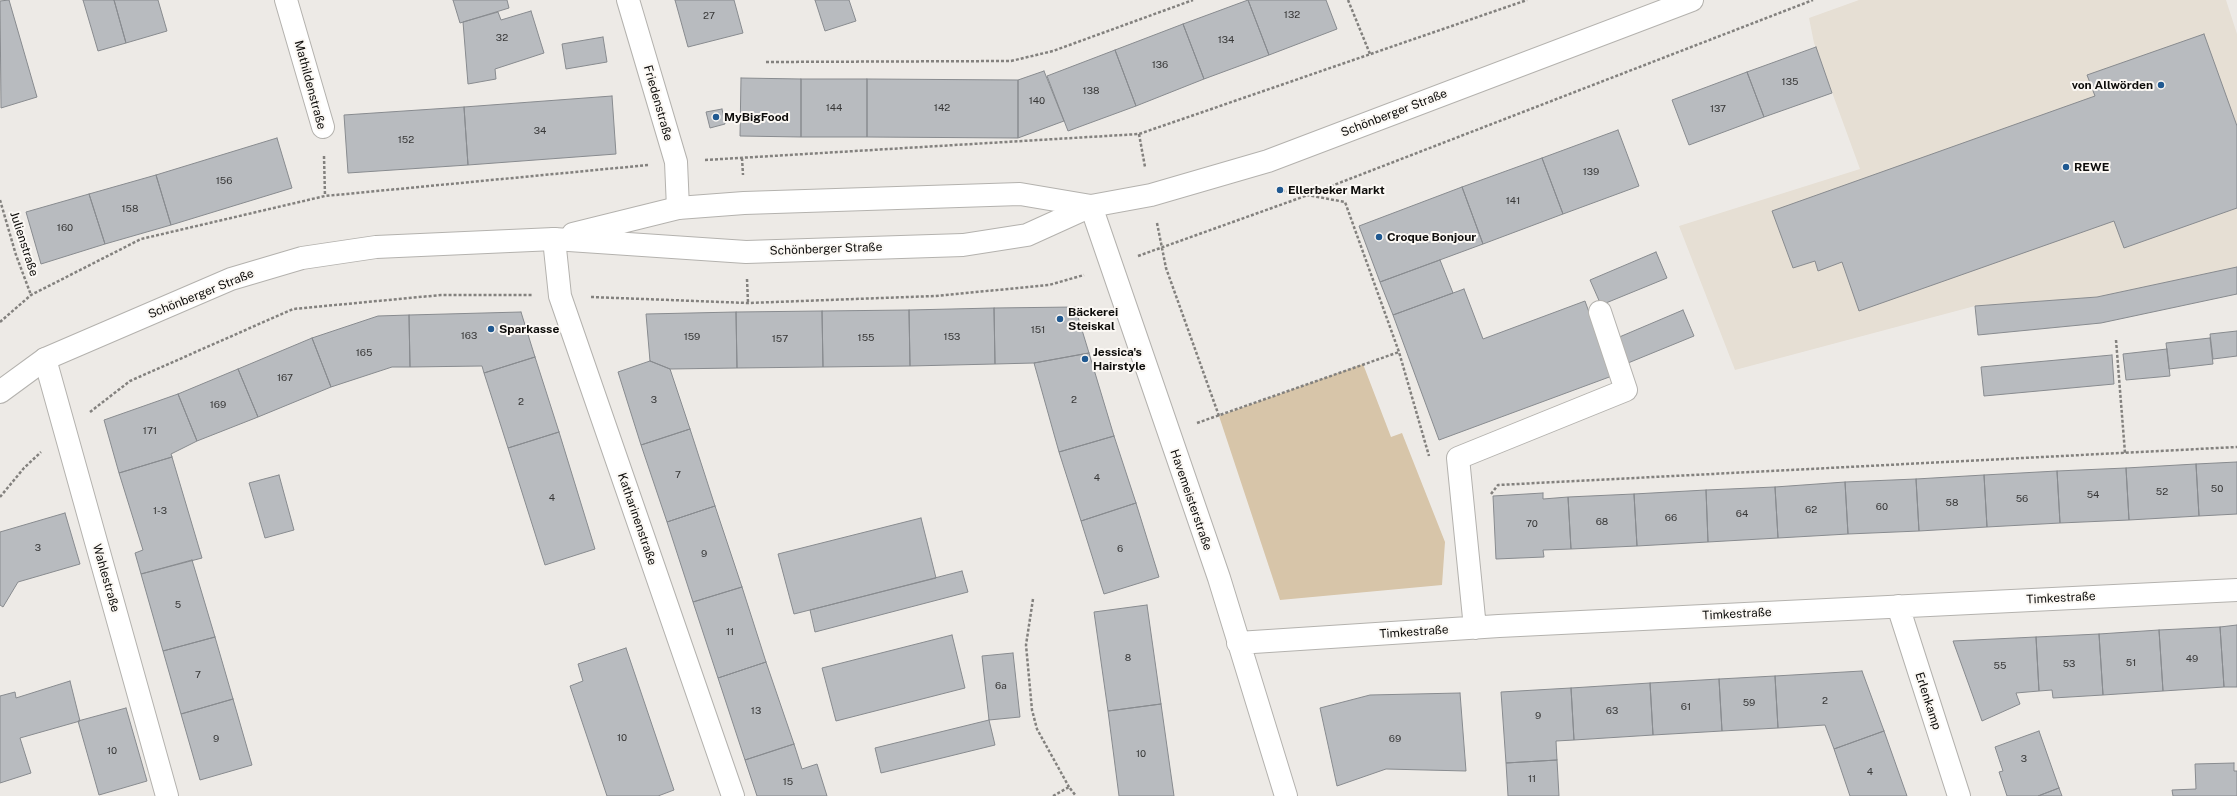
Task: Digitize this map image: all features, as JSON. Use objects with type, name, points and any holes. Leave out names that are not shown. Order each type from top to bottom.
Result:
[{"type":"street","name":"Mathildenstraße","points":[[286,0],[323,127]]},
{"type":"street","name":"Friedenstraße","points":[[628,0],[676,162],[678,208]]},
{"type":"street","name":"Schönberger Straße","points":[[45,359],[231,279],[302,258],[376,247],[554,239],[746,252],[963,245],[1028,235],[1091,206],[1151,195],[1268,161],[1692,0]]},
{"type":"street","name":"Schönberger Straße","points":[[554,239],[678,208],[789,201],[1020,194],[1091,206]]},
{"type":"street","name":"Havemeisterstraße","points":[[1091,206],[1219,578],[1286,796]]},
{"type":"street","name":"Katharinenstraße","points":[[554,239],[560,296],[733,796]]},
{"type":"street","points":[[1474,628],[1458,458],[1626,390],[1600,312]]},
{"type":"street","points":[[0,392],[45,359]]},
{"type":"street","points":[[0,403],[45,359]]},
{"type":"street","name":"Wahlestraße","points":[[45,359],[166,796]]},
{"type":"street","name":"Timkestraße","points":[[1238,643],[1474,628],[2237,590]]},
{"type":"street","name":"Erlenkamp","points":[[1898,606],[1958,796]]},
{"type":"path","points":[[766,62],[1011,61],[1053,51],[1193,0]]},
{"type":"path","points":[[1348,0],[1370,54]]},
{"type":"path","points":[[0,322],[31,295],[141,239],[325,196],[676,162],[1139,134],[1527,0]]},
{"type":"path","name":"Mathildenstraße","points":[[323,127],[325,196]]},
{"type":"path","points":[[1139,134],[1166,268],[1219,416]]},
{"type":"path","points":[[1268,161],[1280,190],[1345,202],[1399,352],[1430,458]]},
{"type":"path","name":"Julienstraße","points":[[0,200],[16,254],[31,295]]},
{"type":"path","points":[[2116,340],[2125,453]]},
{"type":"path","points":[[1168,433],[1399,352]]},
{"type":"path","points":[[1498,486],[2237,447]]},
{"type":"path","points":[[1033,599],[1026,645],[1032,710],[1037,729],[1069,787],[1076,796]]},
{"type":"path","points":[[1053,796],[1069,787]]},
{"type":"shaded area","points":[[1859,0],[2226,0],[2237,34],[2237,267],[2097,297],[1975,306],[1735,370],[1679,226],[1860,169],[1814,43],[1809,18]]},
{"type":"shaded area","points":[[1363,364],[1391,437],[1402,433],[1445,542],[1442,585],[1280,600],[1219,416]]},
{"type":"building","points":[[9,0],[37,97],[1,108],[0,1]]},
{"type":"building","points":[[83,0],[114,0],[126,43],[98,51]]},
{"type":"building","points":[[114,0],[158,0],[167,31],[126,43]]},
{"type":"building","points":[[453,0],[507,0],[509,8],[460,23]]},
{"type":"building","points":[[675,0],[734,0],[743,33],[688,47]]},
{"type":"building","points":[[815,0],[849,0],[856,21],[825,31]]},
{"type":"building","points":[[1248,0],[1269,55],[1204,79],[1183,24]]},
{"type":"building","points":[[1248,0],[1326,0],[1337,29],[1269,55]]},
{"type":"building","points":[[531,11],[544,53],[495,69],[496,79],[468,84],[463,22],[498,12],[501,20]]},
{"type":"building","points":[[1183,24],[1204,79],[1136,106],[1115,50]]},
{"type":"building","name":"REWE","points":[[2204,34],[2237,126],[2237,208],[2124,248],[2114,221],[1859,311],[1842,262],[1818,271],[1815,261],[1793,268],[1772,211],[2095,96],[2087,75]]},
{"type":"building","points":[[603,37],[607,62],[566,69],[562,44]]},
{"type":"building","points":[[1816,47],[1832,93],[1764,117],[1747,72]]},
{"type":"building","points":[[1115,50],[1136,106],[1068,131],[1047,76]]},
{"type":"building","points":[[1044,71],[1064,121],[1018,138],[1018,80]]},
{"type":"building","points":[[1747,72],[1764,117],[1689,145],[1672,100]]},
{"type":"building","points":[[741,78],[801,79],[801,137],[740,136]]},
{"type":"building","points":[[801,79],[867,79],[867,137],[801,137]]},
{"type":"building","points":[[867,79],[1018,80],[1018,138],[867,137]]},
{"type":"building","points":[[612,96],[616,154],[468,165],[464,107]]},
{"type":"building","points":[[464,107],[468,165],[348,173],[344,115]]},
{"type":"building","points":[[722,109],[725,124],[710,128],[706,112]]},
{"type":"building","points":[[1618,130],[1639,186],[1563,214],[1542,158]]},
{"type":"building","points":[[277,138],[292,188],[171,225],[156,175]]},
{"type":"building","points":[[1542,158],[1563,214],[1483,244],[1462,187]]},
{"type":"building","points":[[156,175],[171,225],[105,244],[89,194]]},
{"type":"building","points":[[1462,187],[1483,244],[1380,282],[1359,226]]},
{"type":"building","points":[[89,194],[105,244],[41,264],[26,212]]},
{"type":"building","points":[[1656,252],[1667,278],[1601,305],[1590,280]]},
{"type":"building","points":[[1440,260],[1453,293],[1393,315],[1380,282]]},
{"type":"building","points":[[2237,267],[2237,294],[2101,323],[1978,335],[1975,306],[2097,297]]},
{"type":"building","points":[[1464,289],[1483,339],[1585,301],[1612,376],[1439,440],[1393,315]]},
{"type":"building","points":[[1075,307],[1089,353],[1034,363],[995,364],[994,308]]},
{"type":"building","points":[[994,308],[995,364],[910,366],[909,310]]},
{"type":"building","points":[[909,310],[910,366],[823,367],[822,311]]},
{"type":"building","points":[[1683,310],[1694,336],[1628,363],[1617,338]]},
{"type":"building","points":[[822,311],[823,367],[737,368],[736,312]]},
{"type":"building","points":[[521,312],[535,357],[484,373],[482,366],[410,367],[409,315]]},
{"type":"building","points":[[736,312],[737,368],[670,369],[650,361],[646,314]]},
{"type":"building","points":[[409,315],[410,367],[392,367],[331,387],[312,338],[378,316]]},
{"type":"building","points":[[2237,331],[2237,356],[2213,359],[2210,334]]},
{"type":"building","points":[[312,338],[331,387],[258,417],[238,369]]},
{"type":"building","points":[[2210,338],[2213,364],[2169,369],[2166,343]]},
{"type":"building","points":[[2167,349],[2170,376],[2126,380],[2123,354]]},
{"type":"building","points":[[1089,353],[1114,436],[1059,452],[1034,363]]},
{"type":"building","points":[[2112,355],[2114,384],[1984,396],[1981,367]]},
{"type":"building","points":[[535,357],[559,432],[508,448],[484,373]]},
{"type":"building","points":[[650,361],[670,369],[690,429],[641,445],[618,372]]},
{"type":"building","points":[[238,369],[258,417],[197,441],[178,394]]},
{"type":"building","points":[[178,394],[197,441],[171,454],[172,457],[119,473],[104,420]]},
{"type":"building","points":[[690,429],[715,506],[667,522],[641,445]]},
{"type":"building","points":[[559,432],[595,549],[545,565],[508,448]]},
{"type":"building","points":[[1114,436],[1136,503],[1081,521],[1059,452]]},
{"type":"building","points":[[172,457],[202,558],[141,574],[135,553],[143,550],[119,473]]},
{"type":"building","points":[[2237,462],[2237,514],[2199,516],[2196,464]]},
{"type":"building","points":[[2196,464],[2199,516],[2129,520],[2126,468]]},
{"type":"building","points":[[2126,468],[2129,520],[2060,523],[2057,471]]},
{"type":"building","points":[[2057,471],[2060,523],[1987,527],[1984,475]]},
{"type":"building","points":[[279,475],[294,530],[265,538],[249,483]]},
{"type":"building","points":[[1984,475],[1987,527],[1919,531],[1916,479]]},
{"type":"building","points":[[1916,479],[1919,531],[1848,534],[1845,482]]},
{"type":"building","points":[[1845,482],[1848,534],[1778,538],[1775,487]]},
{"type":"building","points":[[1775,487],[1778,538],[1708,542],[1706,490]]},
{"type":"building","points":[[1706,490],[1708,542],[1637,546],[1634,494]]},
{"type":"building","points":[[1543,493],[1543,499],[1568,497],[1571,549],[1543,550],[1544,557],[1496,559],[1493,496]]},
{"type":"building","points":[[1634,494],[1637,546],[1571,549],[1568,497]]},
{"type":"building","points":[[1136,503],[1159,577],[1104,594],[1081,521]]},
{"type":"building","points":[[715,506],[742,587],[693,602],[667,522]]},
{"type":"building","points":[[65,513],[80,564],[18,582],[3,607],[0,605],[0,532]]},
{"type":"building","points":[[921,518],[936,578],[794,614],[778,554]]},
{"type":"building","points":[[192,560],[215,637],[163,651],[141,574]]},
{"type":"building","points":[[962,571],[968,592],[815,632],[810,610]]},
{"type":"building","points":[[742,587],[766,662],[718,678],[693,602]]},
{"type":"building","points":[[1147,605],[1161,704],[1108,711],[1094,612]]},
{"type":"building","points":[[2237,625],[2237,687],[2224,687],[2220,627]]},
{"type":"building","points":[[2220,627],[2224,687],[2163,691],[2159,630]]},
{"type":"building","points":[[2159,630],[2163,691],[2103,695],[2099,634]]},
{"type":"building","points":[[2099,634],[2103,695],[2053,698],[2052,690],[2039,691],[2036,637]]},
{"type":"building","points":[[952,635],[965,688],[836,721],[822,668]]},
{"type":"building","points":[[215,637],[233,699],[181,714],[163,651]]},
{"type":"building","points":[[2036,637],[2039,691],[2016,693],[2020,704],[1982,721],[1953,641]]},
{"type":"building","points":[[626,648],[674,790],[658,796],[607,796],[570,686],[583,681],[578,664]]},
{"type":"building","points":[[1013,653],[1020,717],[989,720],[982,656]]},
{"type":"building","points":[[766,662],[794,744],[745,760],[718,678]]},
{"type":"building","points":[[1862,671],[1884,731],[1834,749],[1825,725],[1778,728],[1775,676]]},
{"type":"building","points":[[1775,676],[1778,728],[1722,731],[1719,679]]},
{"type":"building","points":[[1719,679],[1722,731],[1653,735],[1650,683]]},
{"type":"building","points":[[70,681],[80,721],[20,738],[31,773],[0,783],[0,696],[15,692],[16,698]]},
{"type":"building","points":[[1650,683],[1653,735],[1574,740],[1571,688]]},
{"type":"building","points":[[1571,688],[1574,740],[1556,741],[1557,760],[1506,763],[1501,692]]},
{"type":"building","points":[[1460,693],[1466,771],[1386,769],[1337,786],[1320,708],[1370,695]]},
{"type":"building","points":[[233,699],[252,765],[200,780],[181,714]]},
{"type":"building","points":[[1161,704],[1174,796],[1119,796],[1108,711]]},
{"type":"building","points":[[126,708],[147,781],[99,795],[78,721]]},
{"type":"building","points":[[989,720],[995,745],[881,773],[875,748]]},
{"type":"building","points":[[1884,731],[1907,796],[1850,796],[1834,749]]},
{"type":"building","points":[[2039,731],[2059,788],[2038,796],[2007,796],[1999,772],[2003,771],[1995,747]]},
{"type":"building","points":[[794,744],[802,769],[817,764],[827,796],[757,796],[745,760]]},
{"type":"building","points":[[1557,760],[1559,796],[1508,796],[1506,763]]},
{"type":"building","points":[[2234,763],[2234,771],[2237,771],[2237,796],[2173,796],[2172,790],[2196,789],[2195,764]]},
{"type":"building","points":[[2059,788],[2062,796],[2038,796]]},
{"type":"place","name":"von Allwörden","points":[[2161,85]]},
{"type":"place","name":"MyBigFood","points":[[716,117]]},
{"type":"place","name":"REWE","points":[[2066,167]]},
{"type":"place","name":"Ellerbeker Markt","points":[[1280,190]]},
{"type":"place","name":"Croque Bonjour","points":[[1379,237]]},
{"type":"place","name":"Bäckerei Steiskal","points":[[1060,319]]},
{"type":"place","name":"Sparkasse","points":[[491,329]]},
{"type":"place","name":"Jessica's Hairstyle","points":[[1085,359]]}]
